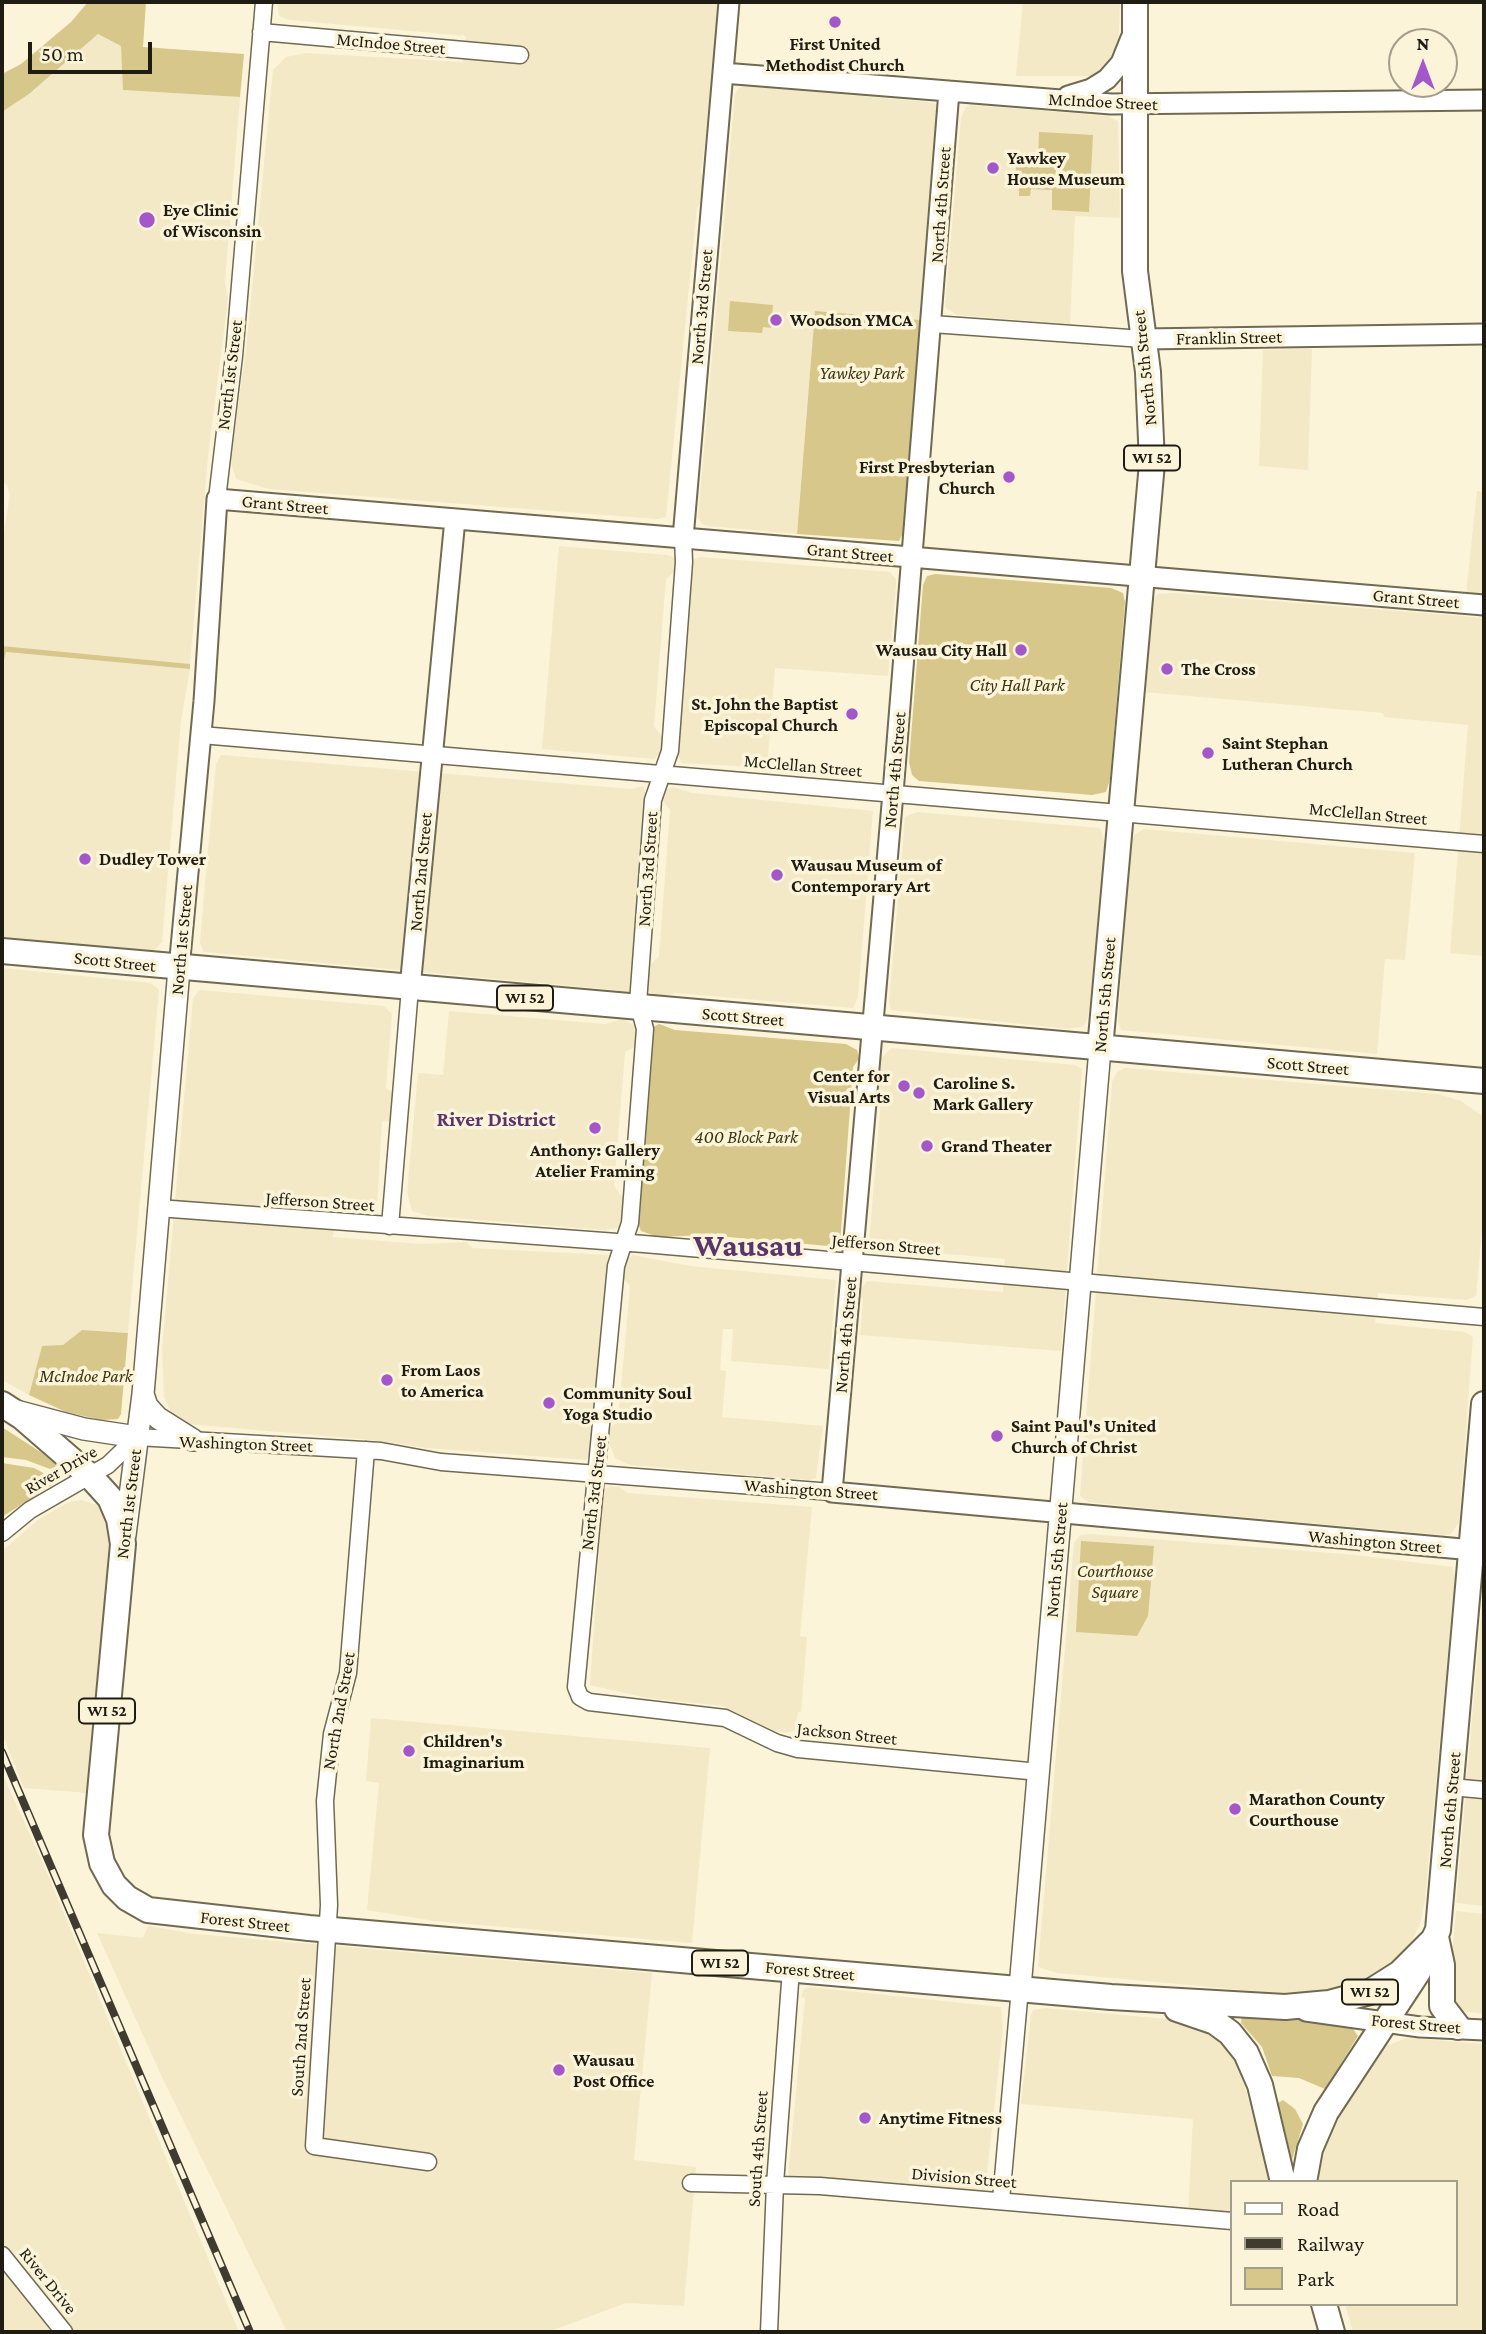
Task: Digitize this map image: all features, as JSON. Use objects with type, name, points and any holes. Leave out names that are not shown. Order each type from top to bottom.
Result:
[{"type":"main road","name":"North 5th Street","points":[[1020,1989],[1152,463],[1152,429],[1135,271],[1135,14]]},
{"type":"main road","name":"Scott Street","points":[[2,951],[1484,1081]]},
{"type":"main road","name":"North 1st Street","points":[[108,1875],[98,1850],[96,1819],[123,1544],[143,1394],[179,968]]},
{"type":"main road","points":[[143,1394],[158,1418],[193,1440]]},
{"type":"main road","name":"North 6th Street","points":[[1304,2180],[1310,2149],[1326,2112],[1418,1972],[1436,1937],[1478,1551],[1484,1404]]},
{"type":"main road","points":[[8,1407],[84,1429],[137,1437]]},
{"type":"main road","name":"WI 52","points":[[8,1407],[90,1476],[115,1508],[123,1544]]},
{"type":"main road","name":"Forest Street","points":[[108,1875],[127,1898],[148,1910],[328,1930],[1111,1997],[1186,1999],[1285,2007]]},
{"type":"main road","points":[[1436,1937],[1442,1965],[1442,2006],[1458,2027]]},
{"type":"main road","name":"WI 52","points":[[1285,2007],[1329,2003],[1370,1992],[1400,1973],[1436,1937]]},
{"type":"main road","points":[[1111,1997],[1203,2016],[1234,2037],[1250,2059],[1258,2079],[1283,2180]]},
{"type":"main road","points":[[1325,2306],[1332,2332]]},
{"type":"street","name":"North 1st Street","points":[[179,968],[201,734],[217,499],[234,356],[264,2]]},
{"type":"street","name":"North 3rd Street","points":[[578,1692],[575,1676],[591,1497],[597,1475],[615,1266],[625,1243],[645,1032],[639,1008],[653,800],[664,774],[671,740],[684,562],[683,538],[729,2]]},
{"type":"street","points":[[1049,100],[1080,93],[1104,82],[1121,63],[1135,14]]},
{"type":"street","name":"McIndoe Street","points":[[261,32],[520,55]]},
{"type":"street","name":"McIndoe Street","points":[[723,73],[1135,105],[1484,100]]},
{"type":"street","name":"North 4th Street","points":[[832,1492],[893,793],[949,91]]},
{"type":"street","name":"Franklin Street","points":[[932,324],[1143,339],[1484,334]]},
{"type":"street","name":"Grant Street","points":[[217,499],[1484,605]]},
{"type":"street","name":"North 2nd Street","points":[[390,1226],[432,754],[437,732],[454,519]]},
{"type":"street","name":"McClellan Street","points":[[201,734],[1484,844]]},
{"type":"street","name":"Jefferson Street","points":[[158,1208],[625,1243],[1484,1317]]},
{"type":"street","name":"Washington Street","points":[[137,1437],[168,1441],[193,1440],[366,1450],[441,1462],[832,1492],[1478,1551]]},
{"type":"street","name":"River Drive","points":[[2,1532],[30,1510],[121,1455],[137,1437]]},
{"type":"street","name":"North 2nd Street","points":[[328,1930],[326,1801],[332,1734],[348,1673],[366,1450]]},
{"type":"street","name":"Jackson Street","points":[[578,1692],[584,1700],[594,1704],[725,1717],[769,1740],[798,1749],[1039,1772]]},
{"type":"street","points":[[1451,1787],[1484,1790]]},
{"type":"street","name":"South 2nd Street","points":[[328,1930],[314,2146],[428,2162]]},
{"type":"street","name":"South 4th Street","points":[[769,2332],[775,2184],[791,1969]]},
{"type":"street","points":[[1001,2200],[1020,1989]]},
{"type":"street","name":"Forest Street","points":[[1285,2007],[1420,2027],[1484,2030]]},
{"type":"street","name":"Division Street","points":[[691,2183],[775,2184],[1001,2200],[1230,2221]]},
{"type":"street","name":"River Drive","points":[[2,2255],[64,2332]]},
{"type":"shaded area","points":[[277,2],[718,2],[712,85],[701,172],[705,182],[705,197],[697,208],[666,517],[657,519],[269,489],[236,479],[231,462],[232,448],[246,350],[273,70],[286,57],[306,53],[463,62],[466,36],[290,20],[279,16]]},
{"type":"shaded area","points":[[1023,2],[1120,2],[1118,53],[1102,73],[1094,76],[1016,76]]},
{"type":"shaded area","points":[[98,34],[121,46],[124,90],[240,97],[225,282],[228,300],[208,456],[190,664],[2,646],[2,545],[10,495],[7,485],[2,481],[2,112],[29,94]]},
{"type":"shaded area","name":"Woodson YMCA","points":[[745,86],[928,102],[936,104],[939,109],[920,320],[815,312],[797,534],[708,526],[702,524],[698,517],[735,94],[739,88]]},
{"type":"shaded area","points":[[971,105],[1107,116],[1118,121],[1120,218],[1075,216],[1070,324],[957,315],[945,307],[961,118],[966,107]]},
{"type":"shaded area","points":[[1312,349],[1308,470],[1259,466],[1263,350]]},
{"type":"shaded area","points":[[1477,491],[1484,492],[1484,596],[1466,594]]},
{"type":"shaded area","points":[[559,546],[676,558],[677,569],[666,579],[654,726],[663,738],[661,752],[654,759],[542,749]]},
{"type":"shaded area","points":[[700,557],[890,572],[896,579],[896,586],[888,676],[775,668],[767,768],[682,763],[677,754],[691,568],[694,559]]},
{"type":"shaded area","points":[[1174,593],[1484,618],[1484,956],[1450,953],[1468,725],[1384,717],[1383,713],[1144,692],[1152,601],[1158,594]]},
{"type":"shaded area","points":[[5,652],[190,669],[181,720],[162,942],[154,951],[2,938],[2,668]]},
{"type":"shaded area","points":[[221,755],[631,789],[643,786],[647,797],[630,993],[622,995],[617,990],[204,952],[200,943],[206,871],[216,764]]},
{"type":"shaded area","points":[[673,787],[692,793],[873,811],[858,997],[853,1008],[675,993],[659,997],[648,991],[647,968],[659,956],[670,810],[661,798],[666,790]]},
{"type":"shaded area","points":[[917,812],[1100,828],[1105,843],[1099,922],[1088,1017],[1084,1026],[1069,1029],[891,1010],[889,1002],[905,817]]},
{"type":"shaded area","points":[[1144,829],[1415,853],[1405,960],[1385,959],[1377,1054],[1121,1030],[1118,1020],[1131,842],[1135,834]]},
{"type":"shaded area","points":[[2,968],[151,983],[159,990],[128,1333],[82,1330],[63,1345],[42,1347],[29,1395],[2,1380]]},
{"type":"shaded area","points":[[200,990],[384,1006],[392,1014],[386,1088],[395,1094],[393,1122],[382,1121],[377,1208],[372,1211],[357,1210],[347,1204],[336,1203],[333,1237],[421,1244],[467,1242],[472,1248],[608,1255],[591,1453],[586,1460],[427,1448],[372,1440],[187,1424],[173,1417],[164,1397],[162,1349],[193,998]]},
{"type":"shaded area","points":[[449,1011],[605,1024],[623,1019],[637,1027],[640,1032],[637,1046],[625,1052],[614,1186],[625,1201],[619,1228],[605,1230],[428,1216],[412,1211],[407,1192],[418,1073],[443,1075]]},
{"type":"shaded area","points":[[892,1048],[1075,1065],[1082,1069],[1061,1351],[860,1335],[863,1300],[859,1292],[867,1281],[1003,1292],[1005,1259],[877,1248],[869,1243],[881,1099],[877,1092],[880,1059]]},
{"type":"shaded area","points":[[1125,1068],[1438,1094],[1461,1101],[1484,1117],[1484,1207],[1476,1296],[1466,1300],[1378,1293],[1375,1323],[1465,1332],[1473,1337],[1459,1522],[1451,1534],[1089,1502],[1080,1496],[1112,1082],[1117,1072]]},
{"type":"shaded area","points":[[633,1255],[690,1266],[836,1280],[829,1369],[731,1361],[733,1329],[723,1329],[720,1370],[726,1371],[722,1417],[823,1426],[816,1478],[809,1480],[630,1465],[615,1458],[607,1437],[608,1430],[618,1421],[630,1286],[621,1277],[626,1259]]},
{"type":"shaded area","points":[[610,1486],[619,1487],[628,1493],[812,1507],[800,1636],[807,1637],[801,1712],[798,1712],[795,1730],[787,1733],[775,1731],[723,1706],[647,1698],[590,1685],[602,1509],[599,1502],[600,1492]]},
{"type":"shaded area","points":[[81,1500],[97,1505],[103,1512],[109,1542],[88,1793],[24,1788],[2,1734],[2,1551],[39,1519],[69,1502]]},
{"type":"shaded area","points":[[1080,1535],[1356,1555],[1452,1567],[1455,1576],[1425,1900],[1420,1924],[1410,1945],[1371,1982],[1309,1996],[1057,1973],[1038,1967],[1074,1543]]},
{"type":"shaded area","points":[[1484,1581],[1484,1906],[1456,1903]]},
{"type":"shaded area","points":[[371,1718],[710,1748],[692,1943],[434,1921],[367,1910],[379,1783],[366,1781]]},
{"type":"shaded area","points":[[2,1773],[42,1861],[239,2332],[2,2332]]},
{"type":"shaded area","points":[[1456,1911],[1484,1914],[1484,2014],[1460,2011],[1453,2007],[1449,1987]]},
{"type":"shaded area","points":[[148,1926],[195,1934],[652,1973],[634,2160],[696,2167],[684,2306],[626,2303],[548,2332],[287,2332],[161,2075],[97,1933],[143,1938]]},
{"type":"shaded area","points":[[810,1987],[1001,2007],[1003,2028],[985,2192],[788,2176],[805,1998],[801,1997],[804,1989]]},
{"type":"shaded area","points":[[1046,2008],[1168,2019],[1209,2032],[1229,2051],[1240,2070],[1270,2180],[1230,2180],[1230,2217],[1188,2213],[1193,2119],[1021,2104],[1033,2010]]},
{"type":"shaded area","points":[[1407,2038],[1484,2044],[1484,2332],[1353,2332],[1346,2306],[1458,2306],[1458,2180],[1318,2180],[1324,2147],[1347,2102],[1386,2046]]},
{"type":"green space","points":[[88,2],[146,2],[143,47],[244,54],[240,97],[123,90],[121,46],[98,34],[29,94],[2,112],[2,74],[21,64],[71,22]]},
{"type":"green space","points":[[1039,132],[1093,135],[1089,212],[1052,210],[1052,190],[1031,189],[1030,196],[1019,196],[1019,188],[1015,188],[1016,163],[1038,165]]},
{"type":"green space","points":[[730,301],[773,305],[771,328],[763,327],[762,333],[728,331]]},
{"type":"green space","name":"Yawkey Park","points":[[815,311],[920,320],[903,533],[899,541],[797,534]]},
{"type":"green space","name":"City Hall Park","points":[[935,574],[1111,588],[1123,593],[1125,602],[1110,779],[1106,792],[1092,795],[919,781],[912,775],[909,762],[923,585],[927,576]]},
{"type":"green space","points":[[2,646],[190,664],[190,669],[6,652],[2,668]]},
{"type":"green space","name":"400 Block Park","points":[[659,1024],[675,1030],[846,1044],[857,1050],[859,1059],[853,1067],[840,1244],[828,1246],[706,1235],[658,1237],[641,1231],[638,1223],[653,1027]]},
{"type":"green space","name":"McIndoe Park","points":[[82,1330],[128,1333],[121,1414],[118,1419],[101,1420],[66,1412],[29,1395],[42,1346],[63,1345]]},
{"type":"green space","points":[[2,1427],[42,1453],[55,1467],[50,1469],[26,1460],[2,1457]]},
{"type":"green space","points":[[2,1463],[34,1468],[49,1476],[55,1483],[2,1517]]},
{"type":"green space","name":"Courthouse Square","points":[[1081,1541],[1154,1546],[1148,1616],[1137,1636],[1076,1632]]},
{"type":"green space","points":[[1242,2015],[1349,2023],[1358,2036],[1325,2089],[1299,2078],[1272,2076],[1262,2047],[1241,2023]]},
{"type":"green space","points":[[1283,2100],[1295,2109],[1303,2124],[1292,2160],[1278,2103]]},
{"type":"railway","points":[[2,1752],[250,2332]]},
{"type":"place","name":"First United Methodist Church","points":[[835,22]]},
{"type":"place","name":"Yawkey House Museum","points":[[993,168]]},
{"type":"place","name":"Eye Clinic of Wisconsin","points":[[147,220]]},
{"type":"place","name":"Woodson YMCA","points":[[776,320]]},
{"type":"place","name":"First Presbyterian Church","points":[[1009,477]]},
{"type":"place","name":"Wausau City Hall","points":[[1021,650]]},
{"type":"place","name":"The Cross","points":[[1167,669]]},
{"type":"place","name":"St. John the Baptist Episcopal Church","points":[[852,714]]},
{"type":"place","name":"Saint Stephan Lutheran Church","points":[[1208,753]]},
{"type":"place","name":"Dudley Tower","points":[[85,859]]},
{"type":"place","name":"Wausau Museum of Contemporary Art","points":[[777,875]]},
{"type":"place","name":"Center for Visual Arts","points":[[904,1086]]},
{"type":"place","name":"Caroline S. Mark Gallery","points":[[919,1093]]},
{"type":"place","name":"Anthony: Gallery Atelier Framing","points":[[595,1128]]},
{"type":"place","name":"Grand Theater","points":[[927,1146]]},
{"type":"place","name":"From Laos to America","points":[[387,1380]]},
{"type":"place","name":"Community Soul Yoga Studio","points":[[549,1403]]},
{"type":"place","name":"Saint Paul's United Church of Christ","points":[[997,1436]]},
{"type":"place","name":"Children's Imaginarium","points":[[409,1751]]},
{"type":"place","name":"Marathon County Courthouse","points":[[1235,1809]]},
{"type":"place","name":"Wausau Post Office","points":[[559,2070]]},
{"type":"place","name":"Anytime Fitness","points":[[865,2118]]},
{"type":"district","name":"River District","points":[[496,1120]]},
{"type":"district","name":"Wausau","points":[[748,1246]]}]
